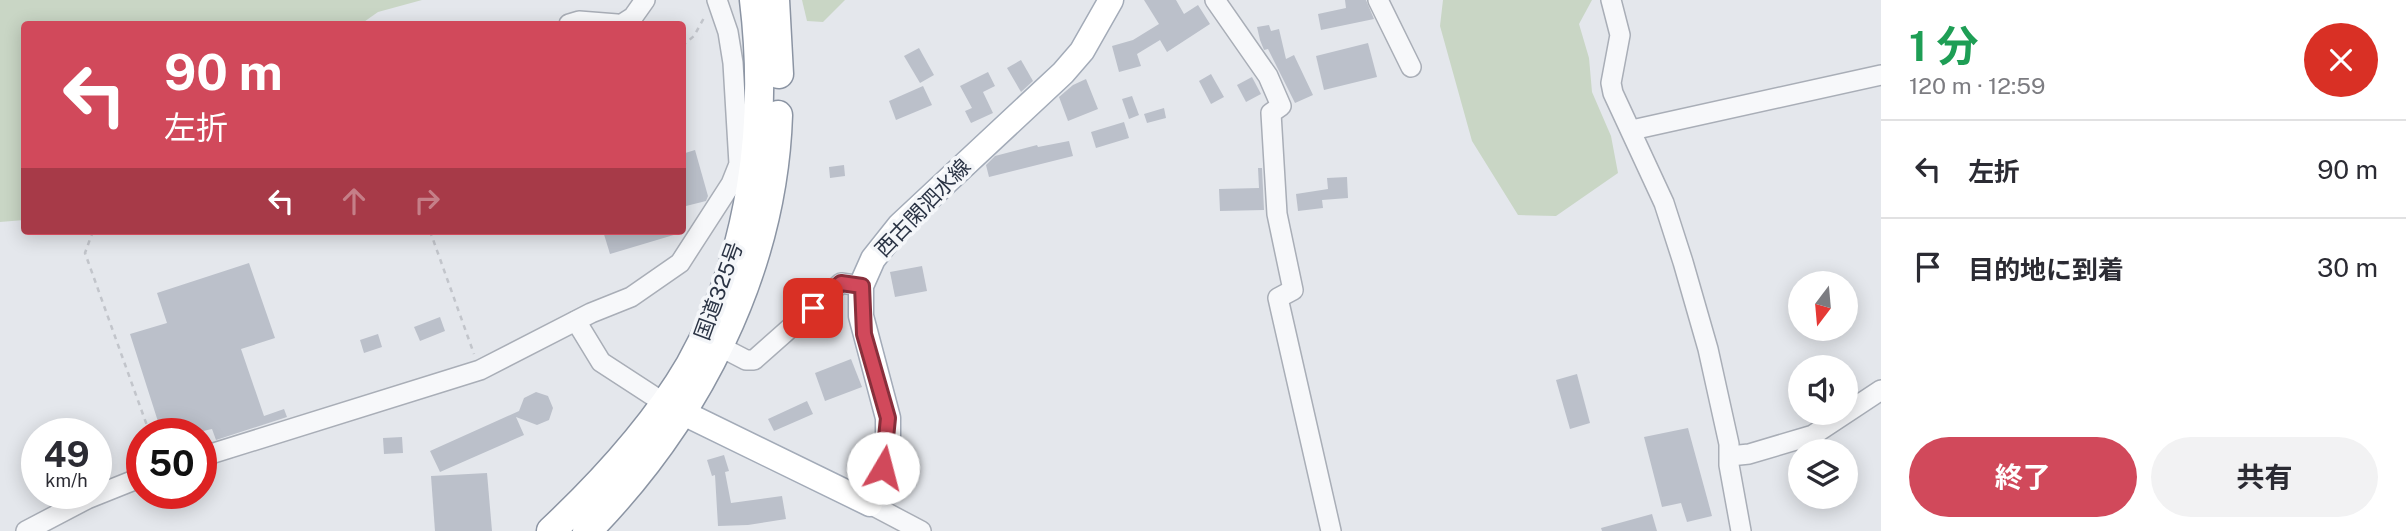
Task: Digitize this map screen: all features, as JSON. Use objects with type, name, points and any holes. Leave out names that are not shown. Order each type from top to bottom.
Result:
[{"type":"highway","name":"国道325号","points":[[551,531],[600,485],[673,407],[712,316],[729,270],[748,200],[760,115],[760,51],[754,0]]},
{"type":"highway","name":"国道325号","points":[[587,531],[617,500],[673,407],[719,346],[757,254],[774,173],[780,56],[775,0]]},
{"type":"main road","name":"西古閑泗水線","points":[[870,504],[883,468],[888,418],[864,334],[862,286],[882,245],[967,161],[1063,73],[1082,51],[1111,0]]},
{"type":"main road","points":[[673,407],[870,504]]},
{"type":"street","points":[[626,21],[633,18],[645,0]]},
{"type":"street","points":[[1214,0],[1268,76],[1281,106],[1271,113],[1277,214],[1293,290],[1278,298],[1331,531]]},
{"type":"street","points":[[1378,0],[1411,67]]},
{"type":"street","points":[[1611,0],[1620,35],[1611,83],[1616,102],[1632,130],[1664,203],[1683,262],[1708,349],[1730,456],[1729,465],[1741,531]]},
{"type":"street","points":[[217,452],[480,370],[576,321],[631,297],[680,263],[731,184],[739,164],[733,63],[728,32],[717,1]]},
{"type":"street","points":[[1632,130],[1881,75]]},
{"type":"street","points":[[719,346],[746,360],[754,360],[841,283],[862,286]]},
{"type":"street","points":[[576,321],[601,362],[673,407]]},
{"type":"street","points":[[1730,456],[1749,454],[1812,435],[1881,390]]},
{"type":"street","points":[[26,531],[87,499],[126,483]]},
{"type":"street","points":[[870,504],[921,531]]},
{"type":"path","points":[[686,43],[694,36],[700,21],[717,1]]},
{"type":"path","points":[[92,235],[85,253],[144,418]]},
{"type":"path","points":[[431,235],[480,370]]},
{"type":"green space","points":[[0,0],[422,0],[378,12],[365,21],[21,21],[21,220],[0,222]]},
{"type":"green space","points":[[802,0],[845,0],[823,22],[807,21]]},
{"type":"green space","points":[[1443,0],[1592,0],[1579,24],[1589,58],[1592,92],[1611,136],[1618,173],[1556,216],[1518,215],[1472,141],[1440,26]]},
{"type":"building","points":[[1144,0],[1176,0],[1184,14],[1198,5],[1210,24],[1167,52],[1160,40],[1137,54],[1141,66],[1119,72],[1112,46],[1133,40],[1159,24]]},
{"type":"building","points":[[1345,0],[1366,0],[1374,19],[1321,30],[1318,14],[1346,8]]},
{"type":"building","points":[[1269,25],[1271,31],[1279,29],[1286,59],[1294,55],[1313,95],[1295,103],[1268,49],[1264,50],[1260,40],[1257,27]]},
{"type":"building","points":[[1368,43],[1377,77],[1324,90],[1316,56]]},
{"type":"building","points":[[919,48],[934,75],[920,83],[904,56]]},
{"type":"building","points":[[1021,60],[1033,81],[1021,92],[1007,68]]},
{"type":"building","points":[[988,72],[995,86],[983,92],[993,113],[971,123],[965,111],[972,108],[960,86]]},
{"type":"building","points":[[1211,74],[1224,97],[1211,104],[1199,81]]},
{"type":"building","points":[[1252,77],[1261,94],[1246,102],[1237,85]]},
{"type":"building","points":[[1086,79],[1098,109],[1068,121],[1059,97],[1073,85]]},
{"type":"building","points":[[923,86],[932,105],[896,120],[889,101]]},
{"type":"building","points":[[1132,96],[1139,115],[1129,119],[1122,99]]},
{"type":"building","points":[[1164,108],[1166,118],[1147,123],[1144,114]]},
{"type":"building","points":[[1124,122],[1129,138],[1096,148],[1091,132]]},
{"type":"building","points":[[1069,141],[1073,156],[989,177],[986,165],[995,156],[1037,145],[1038,147]]},
{"type":"building","points":[[695,150],[708,196],[706,201],[686,206],[686,153]]},
{"type":"building","points":[[844,165],[845,176],[830,178],[829,167]]},
{"type":"building","points":[[1258,168],[1262,168],[1264,210],[1220,211],[1219,189],[1259,188]]},
{"type":"building","points":[[1347,177],[1348,198],[1322,200],[1323,208],[1298,211],[1296,194],[1328,189],[1327,178]]},
{"type":"building","points":[[604,235],[674,235],[610,254]]},
{"type":"building","points":[[249,263],[275,338],[241,349],[264,416],[284,409],[287,417],[217,440],[217,418],[157,418],[130,334],[167,323],[157,293]]},
{"type":"building","points":[[922,266],[927,291],[895,297],[890,272]]},
{"type":"building","points":[[440,317],[445,331],[420,341],[414,327]]},
{"type":"building","points":[[378,334],[382,347],[364,353],[360,340]]},
{"type":"building","points":[[851,359],[862,387],[825,401],[815,373]]},
{"type":"building","points":[[1577,374],[1590,423],[1570,429],[1556,380]]},
{"type":"building","points":[[536,392],[548,396],[553,408],[549,420],[537,425],[516,417],[524,435],[440,472],[430,451],[519,411],[524,398]]},
{"type":"building","points":[[807,401],[813,414],[774,431],[768,419]]},
{"type":"building","points":[[1688,428],[1712,516],[1687,522],[1681,503],[1662,507],[1644,437]]},
{"type":"building","points":[[402,437],[403,453],[384,454],[383,438]]},
{"type":"building","points":[[724,455],[729,471],[725,472],[731,503],[782,496],[786,519],[718,526],[715,475],[712,476],[707,460]]},
{"type":"building","points":[[487,473],[492,531],[435,531],[431,476]]},
{"type":"building","points":[[1652,514],[1657,531],[1602,531],[1601,528]]},
{"type":"route","points":[[813,308],[841,283],[862,286],[861,316],[864,334],[888,418],[888,440],[883,468]]}]
